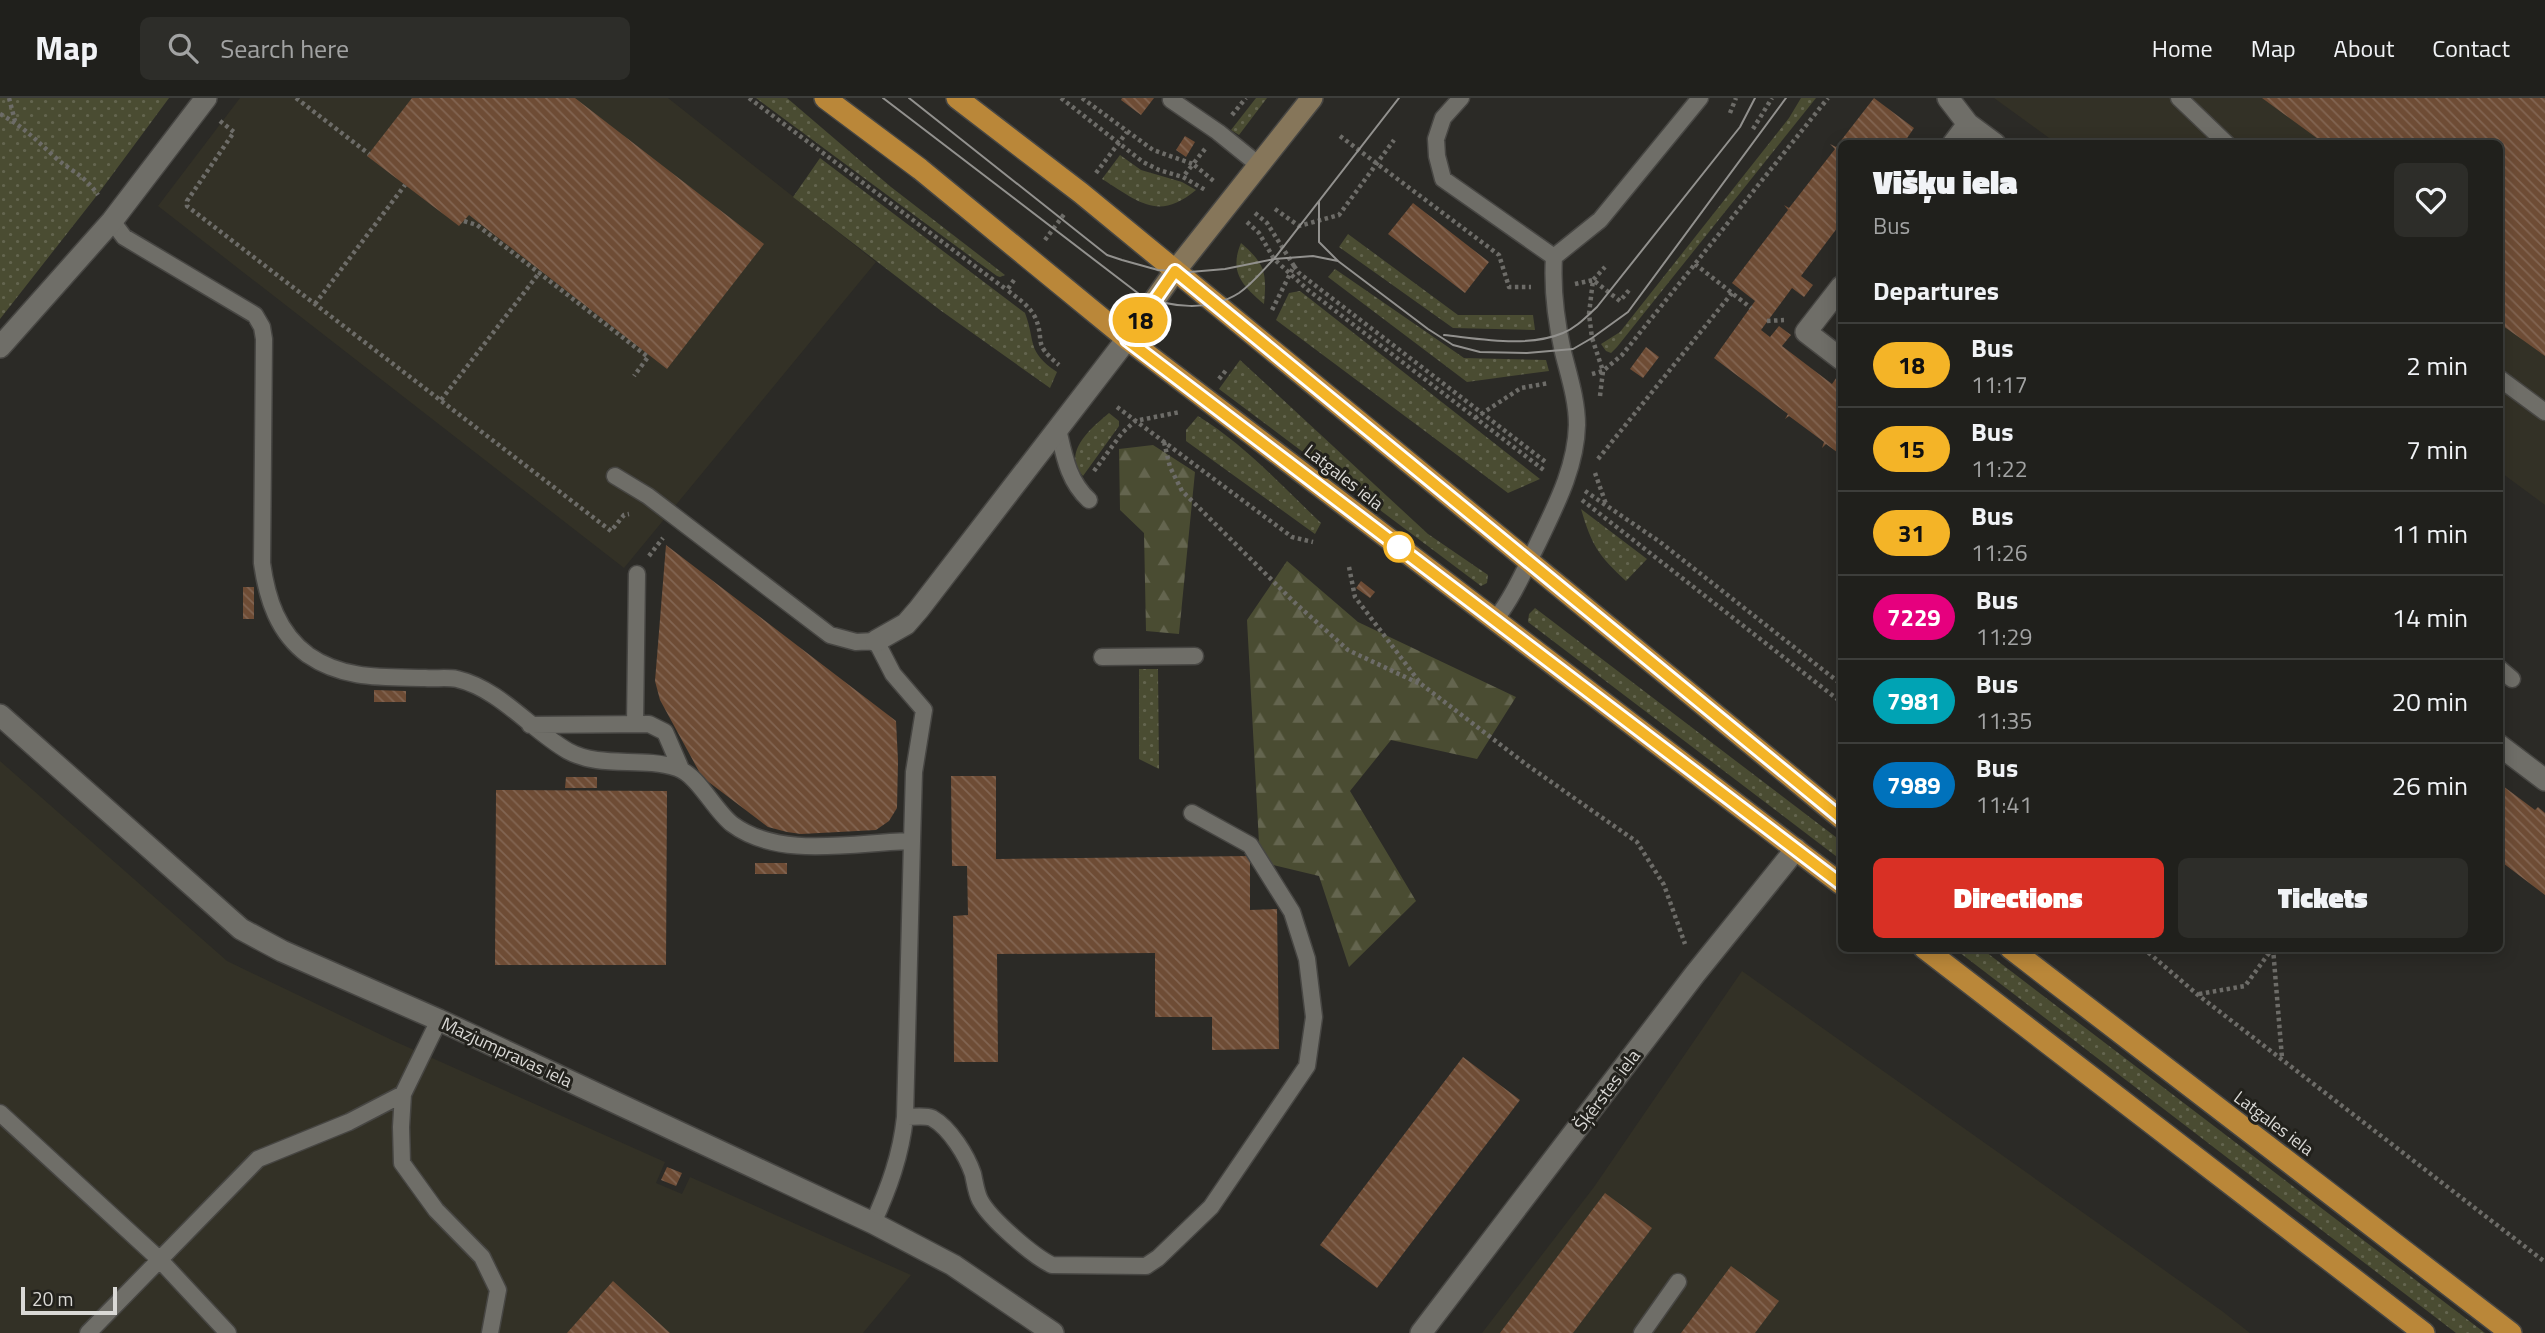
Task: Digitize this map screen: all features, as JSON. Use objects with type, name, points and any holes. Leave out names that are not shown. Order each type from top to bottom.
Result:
[{"type":"highway","name":"Latgales iela","points":[[825,98],[920,169],[1127,340],[1838,882]]},
{"type":"highway","points":[[957,98],[1081,193],[1838,816]]},
{"type":"highway","points":[[1929,952],[2424,1333]]},
{"type":"highway","name":"Latgales iela","points":[[2015,952],[2511,1333]]},
{"type":"street","points":[[0,346],[112,221],[206,98]]},
{"type":"street","points":[[876,640],[906,624],[919,609],[1127,340],[1175,271],[1312,98]]},
{"type":"street","points":[[1948,98],[1968,124],[1990,140]]},
{"type":"street","points":[[1956,140],[1968,124]]},
{"type":"street","points":[[1838,291],[1806,332],[1838,357]]},
{"type":"street","name":"Mazjumpravas iela","points":[[0,715],[241,929],[282,951],[439,1020],[873,1223],[953,1265],[1053,1333]]},
{"type":"street","points":[[2503,748],[2545,780]]},
{"type":"street","name":"Šķērstes iela","points":[[1421,1333],[1695,974],[1796,849]]},
{"type":"lane","points":[[1461,98],[1443,118],[1436,139],[1443,179],[1554,257]]},
{"type":"lane","points":[[1495,620],[1515,592],[1572,463],[1577,425],[1571,379],[1563,351],[1552,288],[1554,257],[1600,220],[1700,98]]},
{"type":"lane","points":[[2179,98],[2223,140]]},
{"type":"lane","points":[[1171,100],[1218,132],[1260,166]]},
{"type":"lane","points":[[112,221],[124,237],[255,315],[262,327],[262,563],[272,608],[294,642],[327,666],[349,674],[368,677],[456,679],[493,697],[567,750],[583,757],[606,761],[656,762],[681,769]]},
{"type":"lane","points":[[2503,381],[2545,412]]},
{"type":"lane","points":[[1058,429],[1070,473],[1084,495]]},
{"type":"lane","points":[[615,476],[648,496],[830,635],[856,642],[876,640],[893,674],[925,710],[914,772],[905,1117],[902,1145],[892,1182],[873,1223]]},
{"type":"lane","points":[[635,724],[637,574]]},
{"type":"lane","points":[[1102,657],[1195,656]]},
{"type":"lane","points":[[2503,671],[2512,678]]},
{"type":"lane","points":[[530,725],[649,724],[665,732],[681,769],[730,823],[749,835],[795,846],[912,841]]},
{"type":"lane","points":[[905,1117],[930,1117],[946,1130],[959,1147],[972,1172],[978,1197],[986,1209],[1039,1259],[1052,1265],[1146,1266],[1158,1258],[1211,1207],[1307,1066],[1314,1017],[1307,959],[1292,912],[1250,845],[1192,813]]},
{"type":"lane","points":[[439,1020],[403,1094],[402,1163],[436,1210],[482,1257],[498,1290],[490,1333]]},
{"type":"lane","points":[[88,1333],[258,1159],[349,1122],[403,1094]]},
{"type":"lane","points":[[0,1113],[159,1259],[228,1333]]},
{"type":"lane","points":[[1642,1333],[1678,1282]]},
{"type":"path","points":[[9,98],[15,122]]},
{"type":"path","points":[[296,98],[369,154]]},
{"type":"path","points":[[749,98],[1024,302],[1034,315],[1039,343],[1047,355],[1059,365]]},
{"type":"path","points":[[1061,98],[1143,162],[1200,185],[1228,206],[1257,231],[1274,258],[1308,290],[1838,700]]},
{"type":"path","points":[[1082,98],[1153,150],[1193,164],[1183,177]]},
{"type":"path","points":[[1730,113],[1736,98]]},
{"type":"path","points":[[1753,129],[1772,98]]},
{"type":"path","points":[[1475,418],[1521,388],[1603,371],[1622,355],[1828,98]]},
{"type":"path","points":[[0,114],[15,122],[59,160],[86,178],[112,221]]},
{"type":"path","points":[[218,120],[234,132],[187,201],[187,206],[611,531],[624,515],[637,514]]},
{"type":"path","points":[[1275,209],[1298,226],[1339,215],[1394,140]]},
{"type":"path","points":[[315,304],[405,185]]},
{"type":"path","points":[[464,221],[477,225],[648,357],[635,376]]},
{"type":"path","points":[[1695,264],[1751,308]]},
{"type":"path","points":[[1598,407],[1603,371],[1592,338],[1589,314],[1593,281],[1605,267]]},
{"type":"path","points":[[441,401],[540,272]]},
{"type":"path","points":[[1007,290],[1014,278]]},
{"type":"path","points":[[1593,464],[1732,293]]},
{"type":"path","points":[[1117,407],[1292,537],[1313,542]]},
{"type":"path","points":[[1084,495],[1122,433],[1135,421],[1186,411]]},
{"type":"path","points":[[1164,442],[1170,467],[1182,491],[1294,602],[1348,650],[1420,684],[1527,765],[1637,842],[1664,885],[1695,974]]},
{"type":"path","points":[[1594,454],[1593,464],[1607,506]]},
{"type":"path","points":[[656,528],[666,536]]},
{"type":"path","points":[[1349,567],[1354,597],[1420,684]]},
{"type":"path","points":[[2148,952],[2198,995],[2545,1262]]},
{"type":"path","points":[[2198,995],[2245,986],[2270,952]]},
{"type":"path","points":[[2273,952],[2282,1059]]},
{"type":"shaded area","points":[[240,98],[668,98],[876,262],[624,568],[158,206]]},
{"type":"shaded area","points":[[1994,98],[2545,98],[2545,505],[2503,474],[2503,140],[2052,140]]},
{"type":"shaded area","points":[[0,761],[227,961],[394,1041],[665,1162],[656,1183],[682,1194],[690,1177],[911,1275],[863,1333],[0,1333]]},
{"type":"shaded area","points":[[1742,971],[2250,1333],[1482,1333],[1594,1187]]},
{"type":"green space","points":[[0,98],[169,98],[0,319]]},
{"type":"green space","points":[[756,98],[787,98],[891,187],[1005,275],[997,276]]},
{"type":"green space","points":[[1256,98],[1267,98],[1239,135],[1231,130]]},
{"type":"green space","points":[[1801,98],[1816,98],[1617,347],[1611,353],[1606,351],[1601,344],[1620,332],[1789,118]]},
{"type":"green space","points":[[1120,155],[1141,170],[1182,182],[1196,190],[1183,200],[1170,205],[1148,205],[1138,201],[1102,179]]},
{"type":"green space","points":[[820,158],[1025,313],[1036,352],[1057,372],[1050,388],[940,310],[793,197]]},
{"type":"green space","points":[[1348,234],[1458,315],[1533,315],[1535,330],[1453,328],[1339,247]]},
{"type":"green space","points":[[1241,243],[1263,269],[1264,304],[1249,291],[1237,270],[1236,262]]},
{"type":"green space","points":[[1335,269],[1464,358],[1546,360],[1549,371],[1467,382],[1328,277]]},
{"type":"green space","points":[[1300,291],[1540,479],[1508,493],[1276,320],[1289,293]]},
{"type":"green space","points":[[1240,360],[1428,534],[1488,575],[1487,583],[1481,586],[1219,389]]},
{"type":"green space","points":[[1109,413],[1119,421],[1119,426],[1083,476],[1075,459],[1077,450],[1087,433]]},
{"type":"green space","points":[[1198,416],[1247,453],[1321,523],[1315,534],[1186,441],[1186,430]]},
{"type":"green space","points":[[1153,445],[1195,472],[1179,634],[1146,631],[1144,533],[1120,510],[1119,449]]},
{"type":"green space","points":[[1581,509],[1647,559],[1626,581],[1597,549]]},
{"type":"green space","points":[[1287,561],[1358,622],[1516,697],[1477,759],[1391,740],[1350,791],[1416,901],[1349,967],[1319,876],[1260,862],[1247,620]]},
{"type":"green space","points":[[1535,608],[1838,839],[1838,858],[1528,622],[1529,614]]},
{"type":"green space","points":[[1139,669],[1158,669],[1159,769],[1139,759]]},
{"type":"green space","points":[[1959,952],[1986,952],[2485,1333],[2456,1333]]},
{"type":"building","points":[[412,98],[575,98],[764,244],[667,369],[469,215],[459,226],[367,156]]},
{"type":"building","points":[[1154,98],[1141,115],[1121,100]]},
{"type":"building","points":[[1874,98],[1914,128],[1906,140],[1841,140]]},
{"type":"building","points":[[2262,98],[2545,98],[2545,356],[2503,326],[2503,140],[2320,140]]},
{"type":"building","points":[[1185,136],[1195,142],[1186,157],[1176,150]]},
{"type":"building","points":[[1830,144],[1836,147],[1838,144],[1838,227],[1801,276],[1813,285],[1804,297],[1792,288],[1761,330],[1770,337],[1779,326],[1791,335],[1782,346],[1832,384],[1838,375],[1838,453],[1826,444],[1822,448],[1824,442],[1789,416],[1785,419],[1788,414],[1714,358],[1755,301],[1732,283],[1788,210],[1784,205],[1789,208],[1835,149]]},
{"type":"building","points":[[1413,203],[1489,262],[1465,293],[1388,234]]},
{"type":"building","points":[[1646,347],[1659,357],[1643,378],[1630,369]]},
{"type":"building","points":[[666,545],[896,721],[897,808],[889,821],[876,830],[801,834],[787,832],[768,827],[702,777],[660,700],[655,681]]},
{"type":"building","points":[[1361,581],[1375,592],[1370,598],[1356,588]]},
{"type":"building","points":[[243,587],[254,587],[254,619],[243,619]]},
{"type":"building","points":[[374,690],[406,691],[406,702],[374,702]]},
{"type":"building","points":[[951,776],[996,776],[996,859],[1250,856],[1250,910],[1277,909],[1279,1049],[1212,1050],[1212,1017],[1155,1017],[1155,953],[997,954],[998,1062],[954,1062],[953,916],[968,915],[967,866],[952,866]]},
{"type":"building","points":[[566,777],[597,777],[597,788],[565,788]]},
{"type":"building","points":[[2503,786],[2535,810],[2538,807],[2545,813],[2545,895],[2503,863]]},
{"type":"building","points":[[496,790],[667,791],[666,965],[495,965]]},
{"type":"building","points":[[755,863],[787,863],[787,874],[755,874]]},
{"type":"building","points":[[1463,1057],[1520,1100],[1377,1288],[1320,1245]]},
{"type":"building","points":[[667,1167],[682,1173],[676,1186],[661,1180]]},
{"type":"building","points":[[1605,1193],[1652,1228],[1573,1333],[1500,1333]]},
{"type":"building","points":[[1731,1266],[1779,1301],[1755,1333],[1681,1333]]},
{"type":"building","points":[[613,1281],[670,1333],[567,1333]]},
{"type":"tram line","points":[[883,98],[1139,294],[1163,302],[1189,306],[1227,299],[1253,281],[1274,259],[1399,98]]},
{"type":"tram line","points":[[909,98],[1107,255],[1158,270],[1190,272],[1313,256],[1338,261],[1453,345],[1480,352],[1527,353],[1573,349],[1628,312],[1786,98]]},
{"type":"tram line","points":[[1444,335],[1504,341],[1534,340],[1549,338],[1577,325],[1597,307],[1740,127],[1755,98]]},
{"type":"tram line","points":[[1319,201],[1319,242],[1338,261]]},
{"type":"bus line","name":"18","points":[[1838,816],[1175,271],[1127,340],[1838,882]]}]
